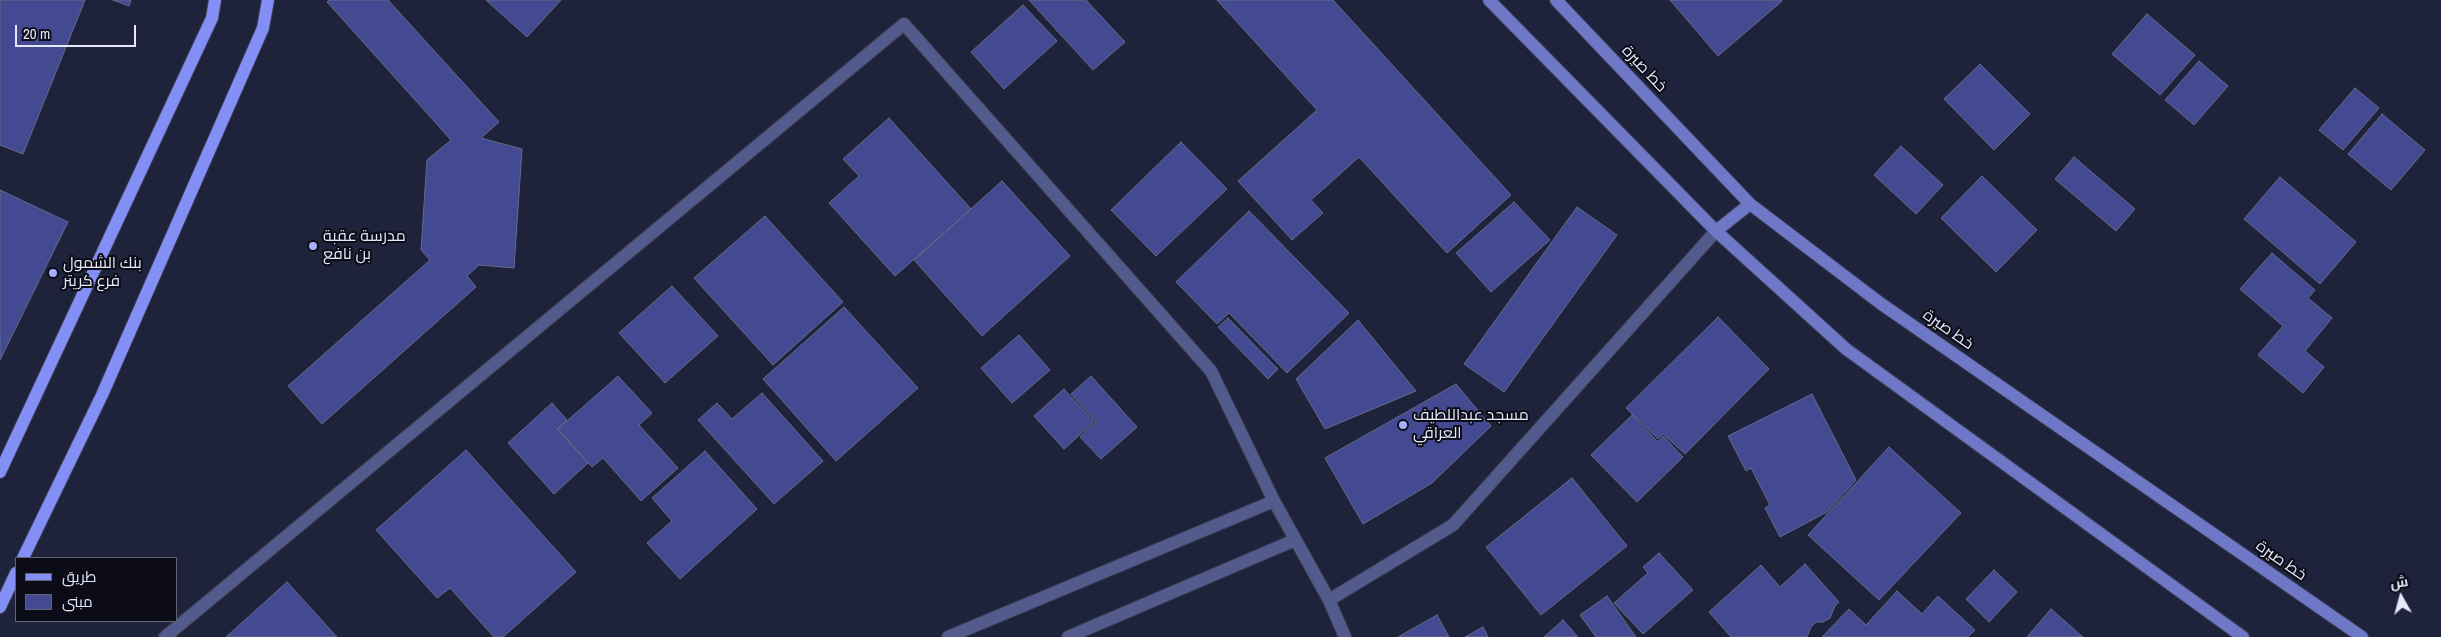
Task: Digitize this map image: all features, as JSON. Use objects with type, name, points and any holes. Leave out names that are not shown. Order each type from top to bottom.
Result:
[{"type":"main road","points":[[0,472],[212,18],[215,0]]},
{"type":"main road","points":[[24,557],[106,386],[263,28],[268,0]]},
{"type":"main road","points":[[0,607],[15,575]]},
{"type":"street","points":[[1489,0],[1716,231],[1846,348],[2243,637]]},
{"type":"street","name":"خط صيرة","points":[[1556,0],[1750,204],[1888,308],[2362,637]]},
{"type":"street","points":[[165,637],[904,24],[1211,371],[1274,501],[1329,600],[1345,637]]},
{"type":"street","points":[[1329,600],[1453,525],[1716,231],[1750,204]]},
{"type":"street","points":[[948,637],[1274,501]]},
{"type":"street","points":[[1068,637],[1295,540]]},
{"type":"building","points":[[0,0],[85,0],[23,154],[0,145]]},
{"type":"building","points":[[113,0],[131,0],[129,6]]},
{"type":"building","points":[[329,0],[388,0],[499,122],[481,138],[522,149],[514,268],[479,265],[467,276],[476,287],[322,424],[288,386],[430,260],[421,250],[427,160],[451,140],[327,2]]},
{"type":"building","points":[[486,0],[561,0],[527,37]]},
{"type":"building","points":[[1029,0],[1086,0],[1125,42],[1093,70]]},
{"type":"building","points":[[1217,0],[1333,0],[1511,195],[1447,253],[1359,157],[1311,200],[1323,213],[1292,240],[1238,181],[1317,110]]},
{"type":"building","points":[[1670,0],[1781,0],[1782,1],[1718,56]]},
{"type":"building","points":[[1023,5],[1057,41],[1004,89],[971,52]]},
{"type":"building","points":[[2147,14],[2195,55],[2160,95],[2112,54]]},
{"type":"building","points":[[2199,61],[2228,86],[2194,125],[2165,100]]},
{"type":"building","points":[[1980,64],[2030,114],[1994,150],[1944,99]]},
{"type":"building","points":[[2355,88],[2379,108],[2343,150],[2319,130]]},
{"type":"building","points":[[2382,114],[2425,150],[2391,190],[2348,154]]},
{"type":"building","points":[[889,118],[971,209],[895,276],[829,203],[859,176],[843,159]]},
{"type":"building","points":[[1181,142],[1227,189],[1156,256],[1111,210]]},
{"type":"building","points":[[1901,146],[1943,185],[1916,214],[1874,175]]},
{"type":"building","points":[[2074,157],[2135,209],[2116,231],[2055,179]]},
{"type":"building","points":[[1982,176],[2037,230],[1996,272],[1941,218]]},
{"type":"building","points":[[2280,177],[2356,242],[2320,284],[2244,219]]},
{"type":"building","points":[[1002,181],[1070,256],[982,336],[914,260]]},
{"type":"building","points":[[0,190],[68,222],[0,360]]},
{"type":"building","points":[[1514,202],[1550,240],[1491,292],[1456,253]]},
{"type":"building","points":[[1577,207],[1617,235],[1504,392],[1464,364]]},
{"type":"building","points":[[1249,211],[1349,313],[1287,373],[1229,313],[1217,324],[1176,282]]},
{"type":"building","points":[[765,216],[843,302],[773,365],[694,278]]},
{"type":"building","points":[[2272,253],[2315,290],[2308,298],[2332,318],[2305,351],[2324,367],[2303,393],[2258,355],[2283,326],[2240,289]]},
{"type":"building","points":[[672,286],[718,336],[665,383],[619,333]]},
{"type":"building","points":[[844,307],[918,388],[836,461],[763,379]]},
{"type":"building","points":[[1718,317],[1769,369],[1685,454],[1663,434],[1658,439],[1626,408]]},
{"type":"building","points":[[1228,318],[1278,369],[1268,379],[1218,327]]},
{"type":"building","points":[[1358,320],[1416,391],[1325,429],[1296,379]]},
{"type":"building","points":[[1019,335],[1050,370],[1012,403],[981,368]]},
{"type":"building","points":[[618,376],[652,413],[639,425],[678,468],[641,501],[603,458],[592,467],[558,429]]},
{"type":"building","points":[[1091,376],[1137,427],[1101,459],[1080,437],[1096,422],[1071,394]]},
{"type":"building","points":[[1456,384],[1491,426],[1432,483],[1363,524],[1325,458]]},
{"type":"building","points":[[1064,389],[1094,422],[1064,449],[1034,416]]},
{"type":"building","points":[[762,393],[823,461],[774,504],[698,420],[717,403],[732,419]]},
{"type":"building","points":[[1812,394],[1856,480],[1827,512],[1780,537],[1765,508],[1770,505],[1751,468],[1746,471],[1728,436]]},
{"type":"building","points":[[552,403],[567,420],[557,429],[588,463],[554,494],[508,443]]},
{"type":"building","points":[[1632,415],[1658,442],[1663,436],[1683,457],[1637,502],[1591,455]]},
{"type":"building","points":[[1889,447],[1961,513],[1879,600],[1808,535]]},
{"type":"building","points":[[466,450],[576,572],[503,637],[494,637],[450,588],[437,598],[376,530]]},
{"type":"building","points":[[705,451],[757,509],[680,579],[647,543],[672,521],[652,498]]},
{"type":"building","points":[[1572,478],[1627,546],[1541,615],[1486,547]]},
{"type":"building","points":[[1659,553],[1693,590],[1643,634],[1614,603],[1648,573],[1643,567]]},
{"type":"building","points":[[1805,564],[1839,602],[1835,606],[1830,618],[1823,622],[1816,622],[1811,627],[1807,637],[1731,637],[1709,612],[1761,565],[1780,587]]},
{"type":"building","points":[[1994,570],[2017,592],[1989,622],[1966,599]]},
{"type":"building","points":[[287,582],[337,637],[226,637]]},
{"type":"building","points":[[1897,591],[1922,614],[1938,596],[1975,630],[1968,637],[1822,637],[1849,609],[1866,625]]},
{"type":"building","points":[[1607,596],[1636,637],[1596,637],[1580,615]]},
{"type":"building","points":[[2051,609],[2083,637],[2027,637]]},
{"type":"building","points":[[1437,615],[1449,637],[1398,637]]},
{"type":"building","points":[[1563,620],[1578,637],[1544,637]]},
{"type":"building","points":[[1483,627],[1488,637],[1465,637]]},
{"type":"place","name":"مدرسة عقبة بن نافع","points":[[313,246]]},
{"type":"place","name":"بنك الشمول فرع كريتر","points":[[53,273]]},
{"type":"place","name":"مسجد عبداللطيف العراقي","points":[[1403,425]]}]
